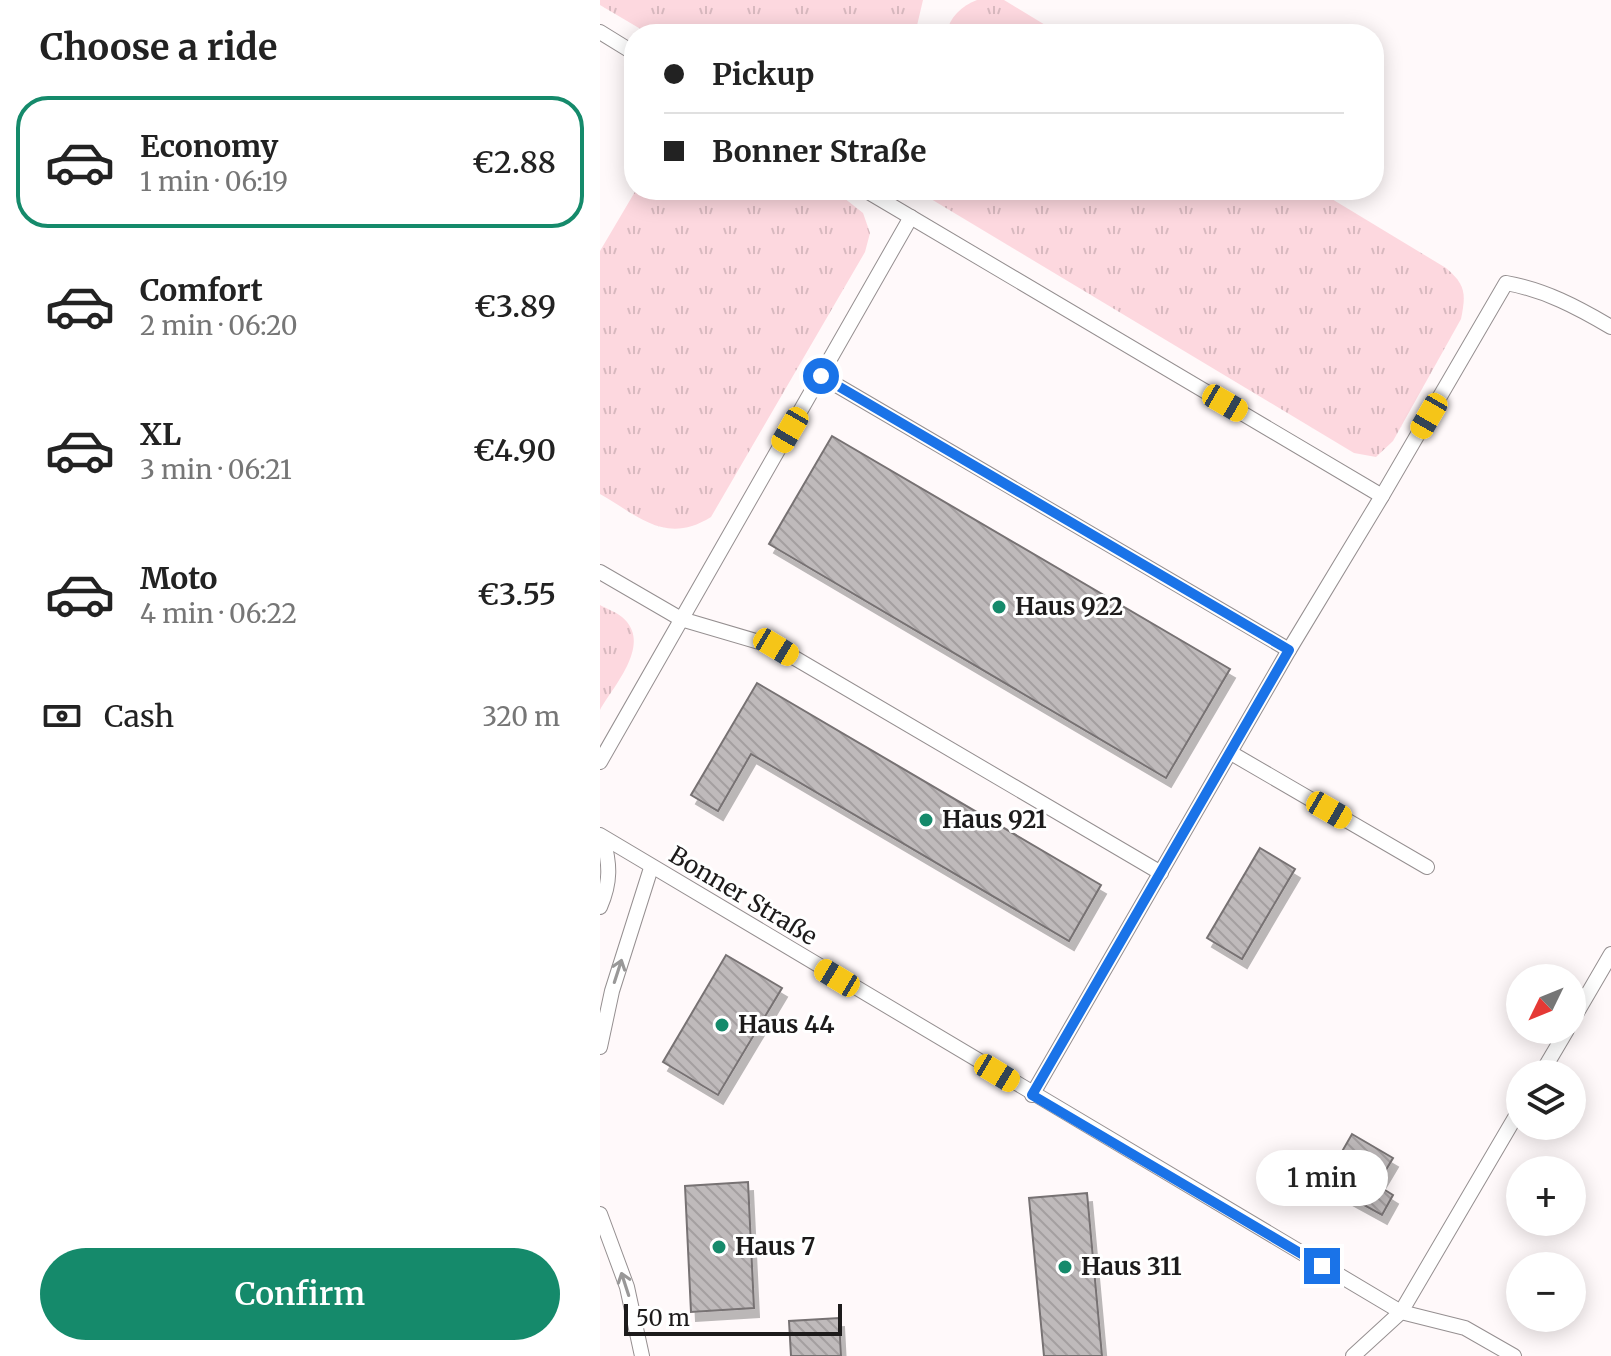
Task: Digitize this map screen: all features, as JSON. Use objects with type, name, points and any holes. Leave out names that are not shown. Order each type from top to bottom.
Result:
[{"type":"lane","points":[[600,32],[624,47]]},
{"type":"lane","points":[[882,200],[1382,496]]},
{"type":"lane","points":[[600,762],[911,217]]},
{"type":"lane","points":[[1032,1095],[1506,283],[1532,288],[1573,305],[1611,327]]},
{"type":"lane","points":[[821,376],[1289,650]]},
{"type":"lane","points":[[600,572],[681,619],[776,647],[1161,873]]},
{"type":"lane","points":[[1231,753],[1427,867]]},
{"type":"lane","points":[[600,907],[608,888],[610,865],[601,836]]},
{"type":"lane","name":"Bonner Straße","points":[[601,836],[1401,1312],[1465,1328],[1514,1356]]},
{"type":"lane","points":[[600,1047],[612,991],[651,868]]},
{"type":"lane","points":[[1586,997],[1611,954]]},
{"type":"lane","points":[[1353,1356],[1401,1312],[1506,1133]]},
{"type":"lane","points":[[600,1214],[627,1287],[642,1356]]},
{"type":"green space","points":[[600,0],[923,0],[917,24],[632,24],[600,5]]},
{"type":"green space","points":[[977,0],[1004,0],[1044,24],[949,24],[966,5]]},
{"type":"green space","points":[[630,200],[847,200],[863,213],[870,233],[865,252],[711,517],[695,525],[667,528],[654,525],[600,494],[600,251]]},
{"type":"green space","points":[[933,200],[1334,200],[1446,268],[1463,290],[1461,319],[1393,441],[1376,457],[1354,453]]},
{"type":"green space","points":[[600,605],[622,617],[631,627],[634,639],[628,664],[600,710]]},
{"type":"building","name":"Haus 922","points":[[832,436],[1230,669],[1166,778],[769,544]]},
{"type":"building","name":"Haus 921","points":[[757,683],[1101,885],[1069,941],[751,754],[718,811],[691,795]]},
{"type":"building","points":[[1260,848],[1295,869],[1242,959],[1207,938]]},
{"type":"building","name":"Haus 44","points":[[726,955],[782,988],[718,1095],[663,1062]]},
{"type":"building","points":[[1352,1134],[1393,1158],[1377,1185],[1393,1195],[1382,1215],[1324,1183]]},
{"type":"building","name":"Haus 7","points":[[748,1182],[754,1308],[691,1312],[685,1186]]},
{"type":"building","name":"Haus 311","points":[[1087,1193],[1102,1356],[1044,1356],[1029,1198]]},
{"type":"building","points":[[839,1318],[841,1356],[791,1356],[789,1321]]},
{"type":"place","name":"Haus 922","points":[[999,607]]},
{"type":"place","name":"Haus 921","points":[[926,820]]},
{"type":"place","name":"Haus 44","points":[[722,1025]]},
{"type":"place","name":"Haus 7","points":[[719,1247]]},
{"type":"place","name":"Haus 311","points":[[1065,1267]]},
{"type":"route","points":[[821,376],[1289,650],[1032,1095],[1322,1266]]}]
